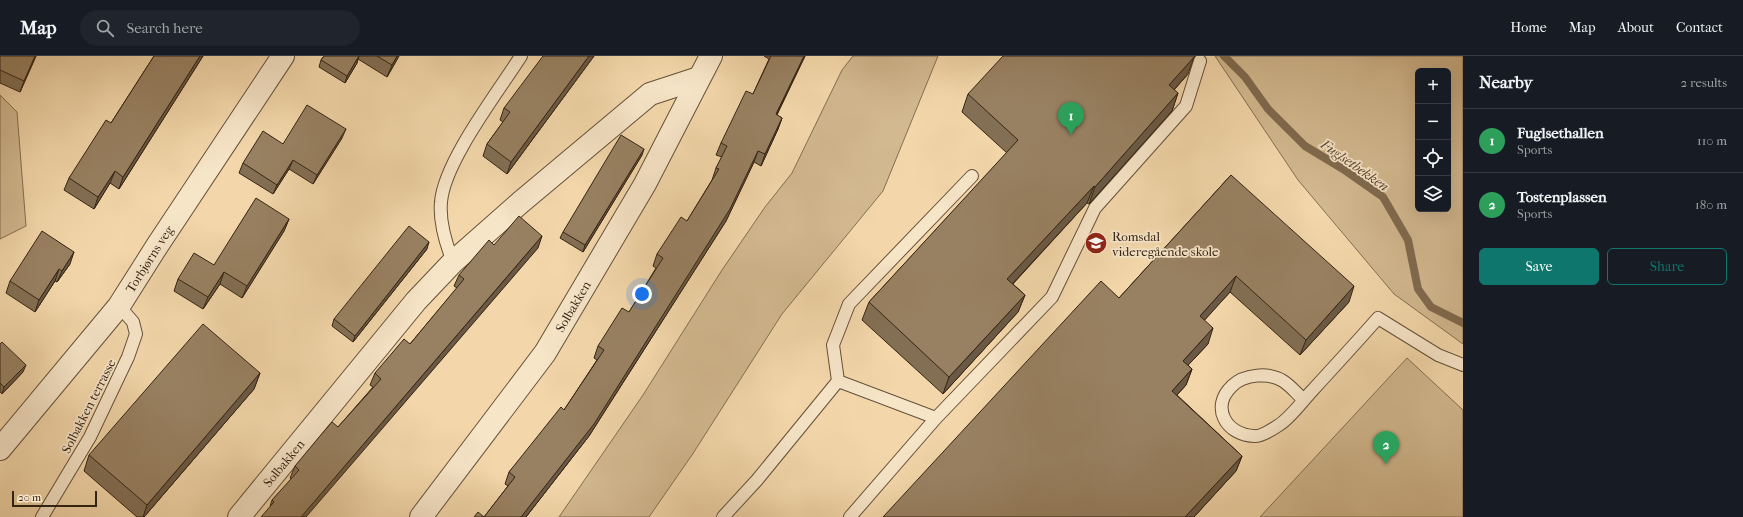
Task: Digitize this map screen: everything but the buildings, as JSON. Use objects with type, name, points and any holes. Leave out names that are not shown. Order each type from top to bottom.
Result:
[{"type":"street","name":"Torbjørns veg","points":[[0,449],[119,306],[282,56]]},
{"type":"street","name":"Solbakken","points":[[422,517],[545,352],[645,184],[711,56]]},
{"type":"street","name":"Solbakken","points":[[239,517],[416,301],[453,262],[650,94],[699,78]]},
{"type":"lane","points":[[453,262],[446,243],[443,228],[440,203],[443,187],[460,150],[521,56]]},
{"type":"lane","points":[[850,517],[936,418],[1052,297],[1095,208],[1186,106],[1200,61]]},
{"type":"lane","points":[[723,517],[757,480],[838,380],[833,345],[849,304],[972,176]]},
{"type":"lane","name":"Solbakken terrasse","points":[[42,517],[90,437],[128,357],[136,334],[134,322],[119,306]]},
{"type":"lane","points":[[1304,400],[1282,381],[1264,376],[1246,377],[1233,385],[1225,394],[1221,407],[1223,420],[1238,433],[1255,437],[1279,425],[1304,400],[1378,318],[1438,355],[1463,365]]},
{"type":"lane","points":[[838,380],[936,418]]},
{"type":"shaded area","points":[[853,56],[938,56],[883,191],[782,314],[692,455],[649,517],[559,517],[643,395],[722,270],[765,207],[792,173],[842,70]]},
{"type":"shaded area","points":[[1215,56],[1463,56],[1463,344],[1394,294],[1298,180]]},
{"type":"shaded area","points":[[0,95],[17,112],[26,226],[0,239]]},
{"type":"shaded area","points":[[1407,358],[1463,410],[1463,517],[1260,517]]},
{"type":"waterway","name":"Fuglsetbekken","points":[[1224,56],[1245,77],[1268,109],[1305,146],[1343,169],[1383,197],[1408,240],[1418,289],[1431,307],[1463,323]]},
{"type":"place","name":"Fuglsethallen","points":[[1071,135]]},
{"type":"place","name":"Romsdal videregående skole","points":[[1096,243]]},
{"type":"place","name":"Tostenplassen","points":[[1386,464]]}]
